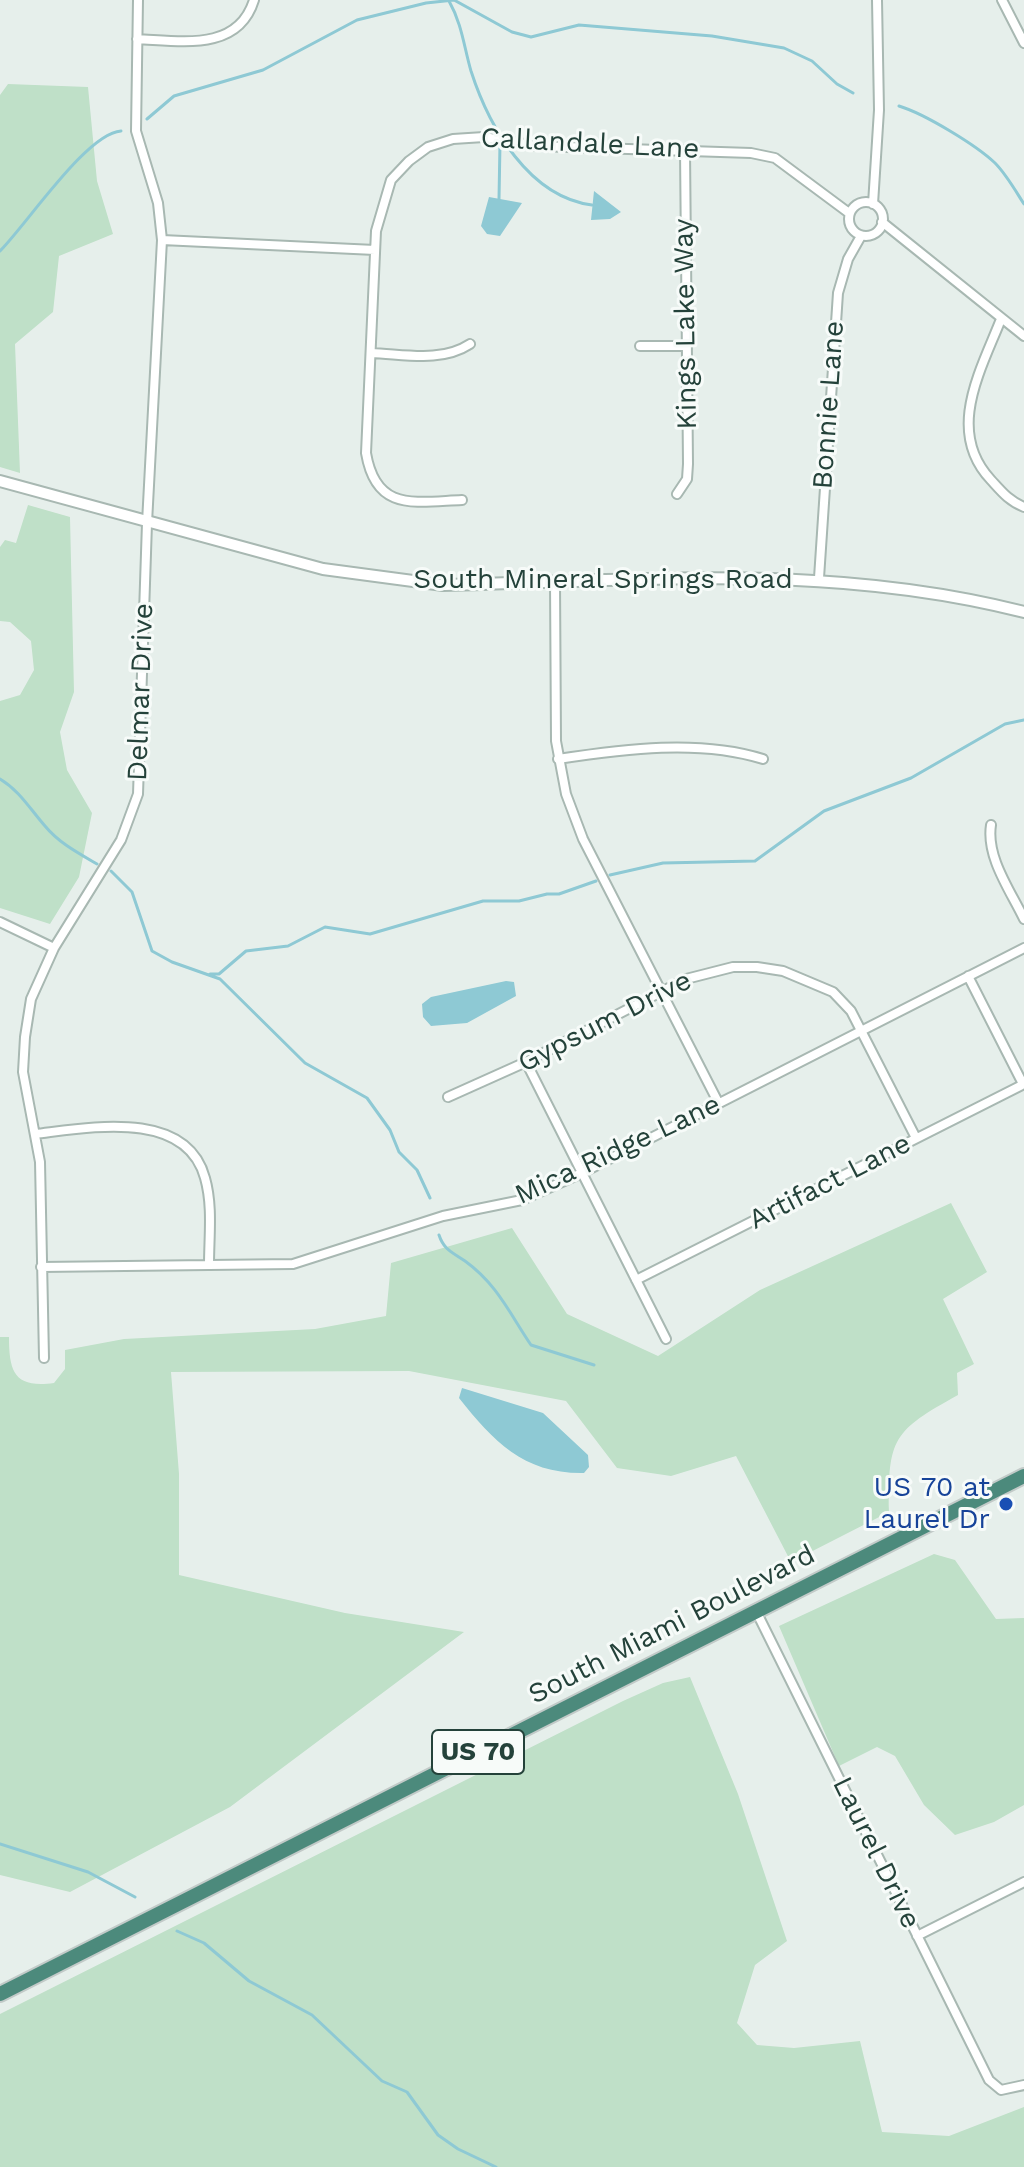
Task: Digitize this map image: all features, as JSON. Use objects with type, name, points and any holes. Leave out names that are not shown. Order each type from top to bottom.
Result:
[{"type":"highway","name":"South Miami Boulevard","points":[[0,1994],[1024,1476]]},
{"type":"street","name":"Delmar Drive","points":[[44,1358],[40,1162],[23,1072],[31,999],[54,948],[121,840],[138,794],[147,523],[162,240],[158,203],[136,131],[138,0]]},
{"type":"street","points":[[137,39],[217,39],[234,32],[246,20],[254,0]]},
{"type":"street","points":[[873,204],[877,186],[879,110],[877,0]]},
{"type":"street","points":[[1002,0],[1024,43]]},
{"type":"street","name":"Callandale Lane","points":[[462,500],[397,500],[381,492],[370,475],[366,453],[376,231],[391,180],[428,147],[453,139],[484,137],[536,146],[751,153],[775,158],[849,213]]},
{"type":"street","name":"Kings Lake Way","points":[[677,494],[687,479],[688,464],[685,150]]},
{"type":"street","points":[[862,202],[873,204],[881,212],[882,222],[877,232],[861,236],[849,225],[849,213],[862,202]]},
{"type":"street","points":[[882,222],[938,263],[1024,336]]},
{"type":"street","name":"Bonnie Lane","points":[[819,578],[838,293],[848,259],[861,236]]},
{"type":"street","points":[[162,240],[375,250]]},
{"type":"street","points":[[1001,319],[972,393],[967,422],[984,473],[1011,501],[1024,507]]},
{"type":"street","points":[[371,353],[441,356],[456,354],[470,344]]},
{"type":"street","points":[[640,346],[686,346]]},
{"type":"street","name":"South Mineral Springs Road","points":[[0,481],[323,569],[377,579],[443,585],[819,578],[965,598],[1024,612]]},
{"type":"street","points":[[555,582],[558,759],[566,794],[583,839],[718,1102]]},
{"type":"street","points":[[558,759],[677,748],[723,750],[763,759]]},
{"type":"street","points":[[991,825],[989,837],[994,856],[1024,919]]},
{"type":"street","points":[[0,922],[54,948]]},
{"type":"street","name":"Mica Ridge Lane","points":[[41,1267],[293,1264],[443,1216],[522,1200],[582,1173],[1024,948]]},
{"type":"street","name":"Gypsum Drive","points":[[448,1097],[526,1062],[686,979],[733,967],[783,971],[833,992],[863,1029],[916,1138]]},
{"type":"street","points":[[968,976],[1024,1084]]},
{"type":"street","points":[[526,1062],[666,1339]]},
{"type":"street","name":"Artifact Lane","points":[[636,1280],[1024,1084]]},
{"type":"street","points":[[35,1134],[98,1127],[133,1127],[161,1131],[182,1144],[204,1173],[209,1196],[209,1265]]},
{"type":"street","name":"Laurel Drive","points":[[756,1611],[989,2080],[1001,2090],[1024,2085]]},
{"type":"street","points":[[917,1936],[1024,1882]]},
{"type":"green space","points":[[8,84],[88,87],[97,181],[113,234],[59,256],[53,312],[15,344],[20,473],[0,467],[0,95]]},
{"type":"green space","points":[[28,505],[70,517],[74,692],[60,732],[67,770],[92,813],[79,877],[50,924],[0,908],[0,701],[20,695],[34,670],[31,641],[10,622],[0,621],[0,547],[5,540],[16,543]]},
{"type":"green space","points":[[951,1203],[987,1272],[943,1299],[974,1364],[957,1373],[958,1395],[920,1418],[899,1439],[890,1468],[889,1512],[791,1562],[736,1456],[671,1476],[617,1468],[566,1401],[409,1371],[171,1372],[179,1474],[179,1575],[345,1613],[464,1632],[230,1807],[70,1892],[0,1875],[0,1337],[9,1337],[11,1360],[17,1375],[31,1383],[41,1384],[54,1383],[65,1369],[65,1350],[124,1339],[315,1329],[386,1316],[391,1263],[512,1228],[567,1314],[658,1356],[760,1290]]},
{"type":"green space","points":[[934,1554],[955,1560],[996,1619],[1024,1618],[1024,1805],[994,1822],[955,1835],[924,1805],[895,1756],[877,1747],[839,1766],[779,1626]]},
{"type":"green space","points":[[690,1677],[738,1794],[787,1941],[755,1965],[737,2023],[757,2045],[794,2048],[860,2041],[882,2132],[949,2136],[1024,2107],[1024,2167],[0,2167],[0,2014],[623,1701],[663,1683]]},
{"type":"water","points":[[594,191],[621,212],[610,219],[591,220]]},
{"type":"water","points":[[489,197],[522,203],[500,236],[487,234],[481,226]]},
{"type":"water","points":[[506,981],[514,982],[516,996],[467,1023],[431,1026],[423,1017],[422,1004],[431,997]]},
{"type":"water","points":[[462,1388],[543,1413],[588,1455],[589,1467],[584,1473],[563,1472],[544,1468],[512,1452],[485,1428],[459,1398]]},
{"type":"waterway","points":[[147,119],[174,96],[263,70],[357,20],[426,3],[454,0],[512,32],[531,37],[579,25],[712,36],[784,48],[812,61],[837,84],[853,93]]},
{"type":"waterway","points":[[449,1],[479,93],[515,156],[549,189],[592,205]]},
{"type":"waterway","points":[[899,106],[963,139],[995,163],[1024,204]]},
{"type":"waterway","points":[[0,251],[75,163],[107,136],[121,131]]},
{"type":"waterway","points":[[499,199],[500,143]]},
{"type":"waterway","points":[[610,875],[663,863],[755,861],[824,811],[911,778],[1005,724],[1024,720]]},
{"type":"waterway","points":[[0,779],[19,795],[56,838],[97,864]]},
{"type":"waterway","points":[[111,871],[132,892],[152,951],[172,962],[220,979],[305,1063],[367,1098],[390,1130],[399,1152],[417,1170],[430,1198]]},
{"type":"waterway","points":[[210,974],[219,974],[246,951],[288,946],[325,927],[370,934],[483,901],[519,901],[559,894],[596,881]]},
{"type":"waterway","points":[[439,1235],[446,1247],[476,1270],[494,1290],[531,1345],[594,1365]]},
{"type":"waterway","points":[[0,1844],[88,1872],[135,1897]]},
{"type":"waterway","points":[[177,1931],[204,1943],[249,1981],[312,2015],[382,2081],[407,2092],[438,2135],[458,2149],[496,2167]]},
{"type":"place","name":"US 70 at Laurel Dr","points":[[1006,1504]]}]
